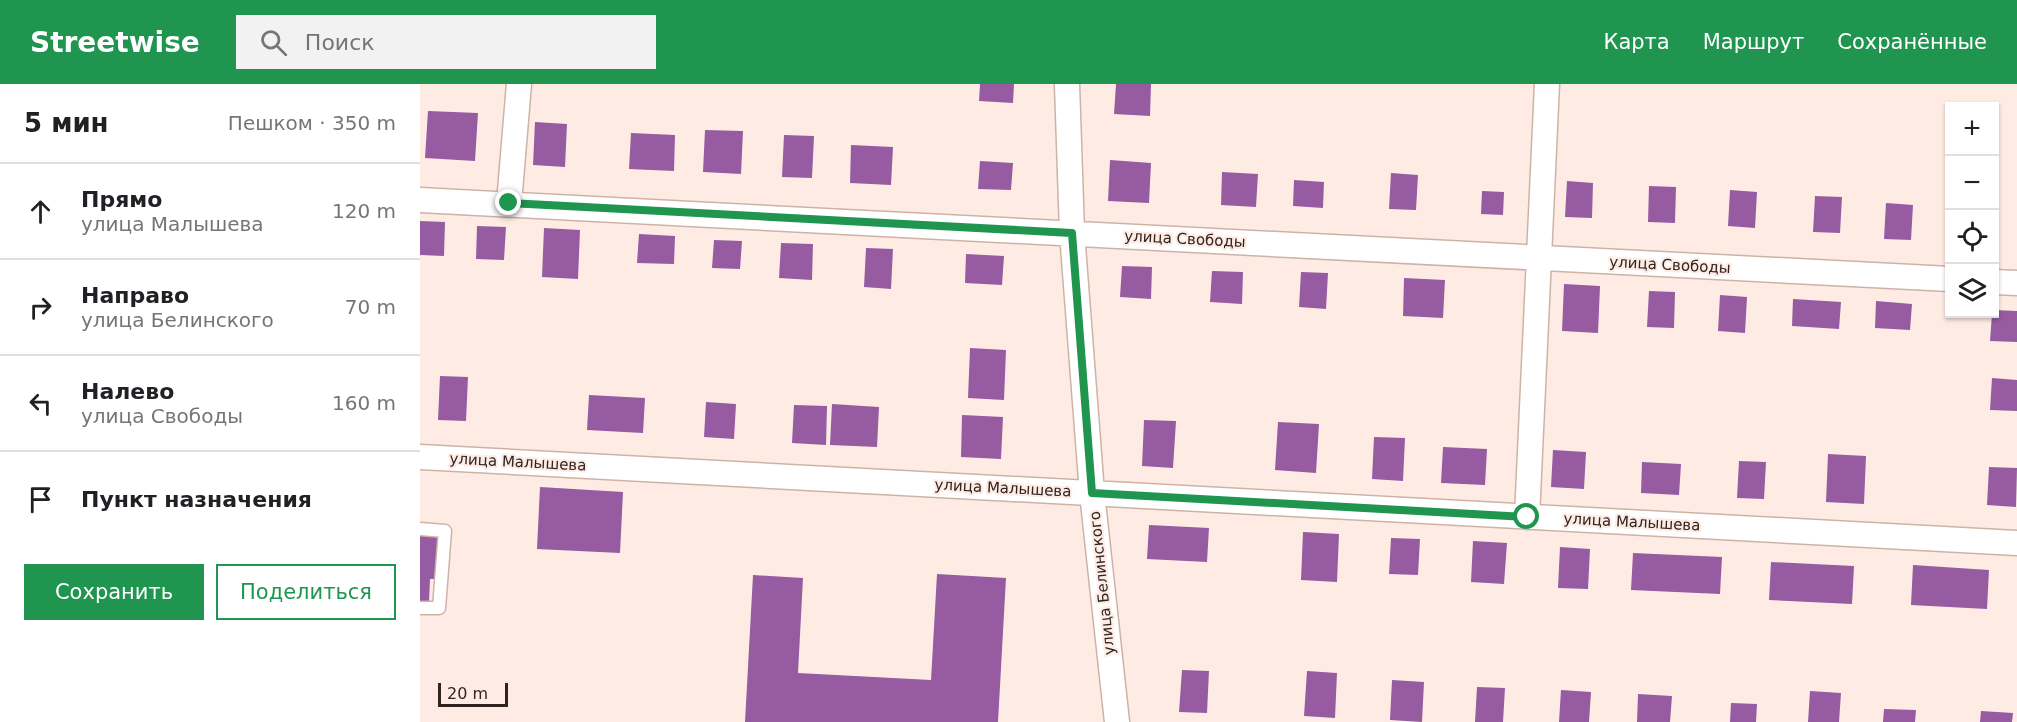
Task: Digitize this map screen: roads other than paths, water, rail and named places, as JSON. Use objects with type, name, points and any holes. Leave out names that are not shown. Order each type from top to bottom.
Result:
[{"type":"street","points":[[509,203],[519,84]]},
{"type":"street","name":"улица Белинского","points":[[1067,84],[1072,233],[1092,493],[1118,722]]},
{"type":"street","points":[[1527,517],[1547,84]]},
{"type":"street","name":"улица Свободы","points":[[420,200],[1945,279]]},
{"type":"street","points":[[1999,282],[2017,283]]},
{"type":"street","name":"улица Малышева","points":[[420,457],[2017,543]]},
{"type":"lane","points":[[420,529],[445,531],[439,608],[420,608]]}]
